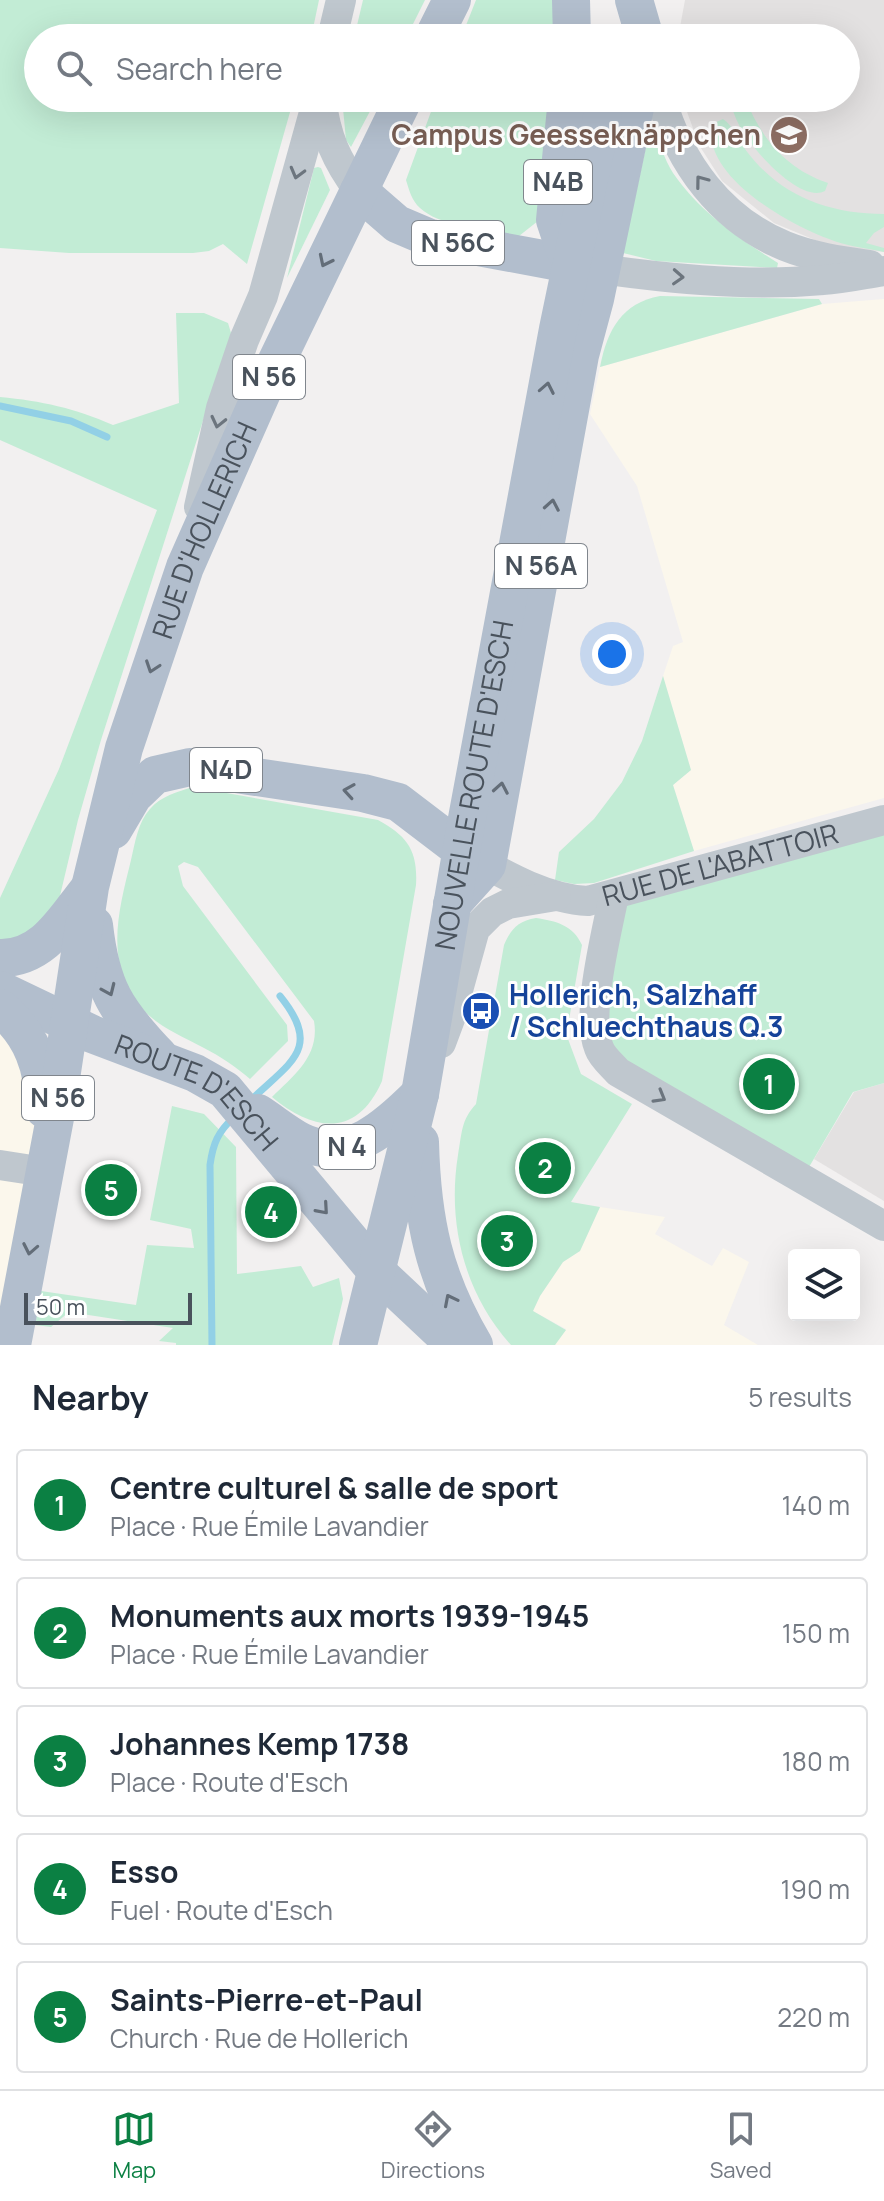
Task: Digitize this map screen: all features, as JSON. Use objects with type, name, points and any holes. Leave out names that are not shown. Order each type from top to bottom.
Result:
[{"type":"main road","points":[[440,24],[452,0]]},
{"type":"main road","points":[[571,0],[572,24]]},
{"type":"main road","points":[[623,24],[631,0]]},
{"type":"main road","points":[[631,0],[640,24]]},
{"type":"main road","points":[[655,24],[659,0]]},
{"type":"main road","name":"N 56","points":[[359,191],[397,112]]},
{"type":"main road","name":"N4B","points":[[566,112],[555,220],[585,266]]},
{"type":"main road","name":"NOUVELLE ROUTE D'ESCH","points":[[376,1271],[463,917],[585,266],[604,112]]},
{"type":"main road","name":"N 56A","points":[[585,266],[633,112]]},
{"type":"main road","name":"N 56C","points":[[359,191],[397,224],[430,238],[585,266]]},
{"type":"main road","name":"RUE D'HOLLERICH","points":[[90,887],[124,748],[185,567],[267,381],[359,191]]},
{"type":"main road","name":"N4D","points":[[90,887],[117,821],[133,796],[155,775],[175,768],[227,771],[374,795],[398,802],[421,817]]},
{"type":"main road","points":[[421,817],[474,858]]},
{"type":"main road","name":"N 56A","points":[[420,1094],[419,989],[437,865],[435,842],[421,817]]},
{"type":"main road","points":[[0,958],[29,954],[49,940],[90,887]]},
{"type":"main road","name":"N 56","points":[[12,1345],[45,1172],[90,887]]},
{"type":"main road","name":"N 56","points":[[90,887],[98,959],[104,980],[113,1001],[132,1027],[162,1059]]},
{"type":"main road","name":"ROUTE D'ESCH","points":[[0,990],[92,1034],[162,1059],[225,1090],[260,1123],[376,1271],[455,1345]]},
{"type":"main road","points":[[0,1008],[19,1024],[38,1061],[44,1088],[45,1172]]},
{"type":"main road","points":[[420,1094],[424,1209],[432,1251],[443,1287],[474,1345]]},
{"type":"main road","name":"N 4","points":[[260,1123],[303,1143],[342,1148],[368,1139],[420,1094]]},
{"type":"main road","name":"N 56A","points":[[358,1345],[376,1271]]},
{"type":"street","points":[[335,24],[341,0]]},
{"type":"street","points":[[185,567],[221,408],[263,296],[315,112]]},
{"type":"street","points":[[322,112],[339,163],[359,191]]},
{"type":"street","points":[[665,112],[683,156],[716,200],[733,215],[784,246],[884,269]]},
{"type":"street","points":[[585,266],[635,274],[774,282],[825,280],[884,269]]},
{"type":"street","points":[[263,296],[259,343],[267,381]]},
{"type":"street","name":"RUE DE L'ABATTOIR","points":[[474,858],[556,896],[588,901],[884,820]]},
{"type":"street","points":[[614,895],[596,996],[594,1024],[599,1050],[618,1072],[884,1226]]},
{"type":"street","name":"RUE DE L'ABATTOIR","points":[[463,917],[492,912],[508,904],[556,896]]},
{"type":"street","points":[[0,1165],[45,1172]]},
{"type":"shaded area","name":"Campus Geesseknäppchen","points":[[685,0],[884,0],[884,252],[827,245],[774,223],[722,181],[699,145],[687,112],[860,112],[860,24],[681,24]]},
{"type":"shaded area","points":[[884,299],[884,798],[694,851],[673,785],[691,770],[663,676],[673,646],[683,642],[637,486],[590,414],[600,367],[822,304]]},
{"type":"shaded area","points":[[0,1008],[44,1088],[0,1345]]},
{"type":"shaded area","points":[[884,1083],[884,1201],[814,1159],[854,1092]]},
{"type":"shaded area","points":[[600,1207],[665,1217],[655,1234],[712,1266],[723,1248],[749,1262],[724,1325],[758,1345],[555,1345],[566,1329],[533,1311],[563,1262],[580,1251]]},
{"type":"green space","points":[[0,0],[319,0],[314,24],[24,24],[24,112],[290,112],[247,264],[223,244],[209,251],[193,253],[69,253],[0,248]]},
{"type":"green space","points":[[363,0],[425,0],[413,24],[357,24]]},
{"type":"green space","points":[[476,0],[554,0],[556,24],[467,24]]},
{"type":"green space","points":[[343,112],[370,112],[351,147],[346,140]]},
{"type":"green space","points":[[431,112],[550,112],[538,221],[519,236],[440,220],[420,208],[406,180]]},
{"type":"green space","points":[[734,112],[751,112],[777,150],[800,169],[828,183],[825,191],[815,193],[803,189],[777,172],[746,136]]},
{"type":"green space","points":[[723,119],[761,168],[792,192],[845,211],[884,214],[884,227],[866,243],[884,248],[884,252],[842,243],[812,232],[752,196],[720,162],[712,143],[712,124]]},
{"type":"green space","points":[[650,128],[673,173],[695,200],[734,234],[778,263],[777,268],[656,261],[623,253]]},
{"type":"green space","points":[[318,167],[330,190],[287,278],[314,168]]},
{"type":"green space","points":[[660,296],[819,299],[822,304],[600,367],[607,341],[618,320],[636,305]]},
{"type":"green space","points":[[176,313],[204,313],[228,323],[231,333],[101,740],[59,900],[41,929],[0,945],[0,898],[59,769],[157,510],[0,440],[0,397],[58,406],[113,425],[179,403]]},
{"type":"green space","points":[[663,676],[691,770],[673,785],[694,851],[594,883],[574,884],[555,880],[559,852],[594,819],[622,782],[642,741]]},
{"type":"green space","points":[[193,787],[378,820],[403,838],[413,853],[416,885],[382,1081],[372,1099],[347,1120],[333,1124],[319,1122],[303,1117],[272,1097],[297,1073],[309,1055],[315,1033],[314,1021],[198,867],[184,862],[178,866],[183,886],[287,1025],[288,1041],[250,1079],[222,1058],[153,1019],[128,988],[121,971],[117,934],[122,897],[138,833],[146,814],[154,805]]},
{"type":"green space","points":[[884,820],[884,1083],[853,1092],[802,1179],[618,1072],[594,1024],[614,895]]},
{"type":"green space","points":[[536,918],[563,925],[574,933],[582,945],[568,1039],[581,1074],[632,1104],[571,1202],[600,1207],[580,1251],[563,1262],[533,1311],[566,1330],[555,1345],[511,1345],[481,1303],[471,1280],[458,1231],[455,1181],[463,1127],[476,1104],[504,945],[516,927]]},
{"type":"green space","points":[[172,1106],[204,1114],[236,1147],[237,1274],[301,1266],[313,1287],[339,1278],[343,1299],[332,1345],[176,1345],[159,1341],[173,1328],[69,1312],[51,1327],[35,1325],[41,1291],[136,1305],[147,1245],[194,1248],[191,1229],[150,1220]]},
{"type":"waterway","points":[[0,406],[71,421],[107,437]]},
{"type":"waterway","points":[[251,1100],[289,1064],[300,1042],[293,1014],[280,996]]},
{"type":"waterway","points":[[212,1345],[210,1165],[217,1138],[234,1117]]},
{"type":"place","name":"Campus Geesseknäppchen","points":[[789,135]]},
{"type":"place","name":"Hollerich, Salzhaff / Schluechthaus Q.3","points":[[481,1011]]},
{"type":"place","name":"Centre culturel & salle de sport","points":[[769,1084]]},
{"type":"place","name":"Monuments aux morts 1939-1945","points":[[545,1168]]},
{"type":"place","name":"Saints-Pierre-et-Paul","points":[[111,1190]]},
{"type":"place","name":"Esso","points":[[271,1212]]},
{"type":"place","name":"Johannes Kemp 1738","points":[[507,1241]]}]
